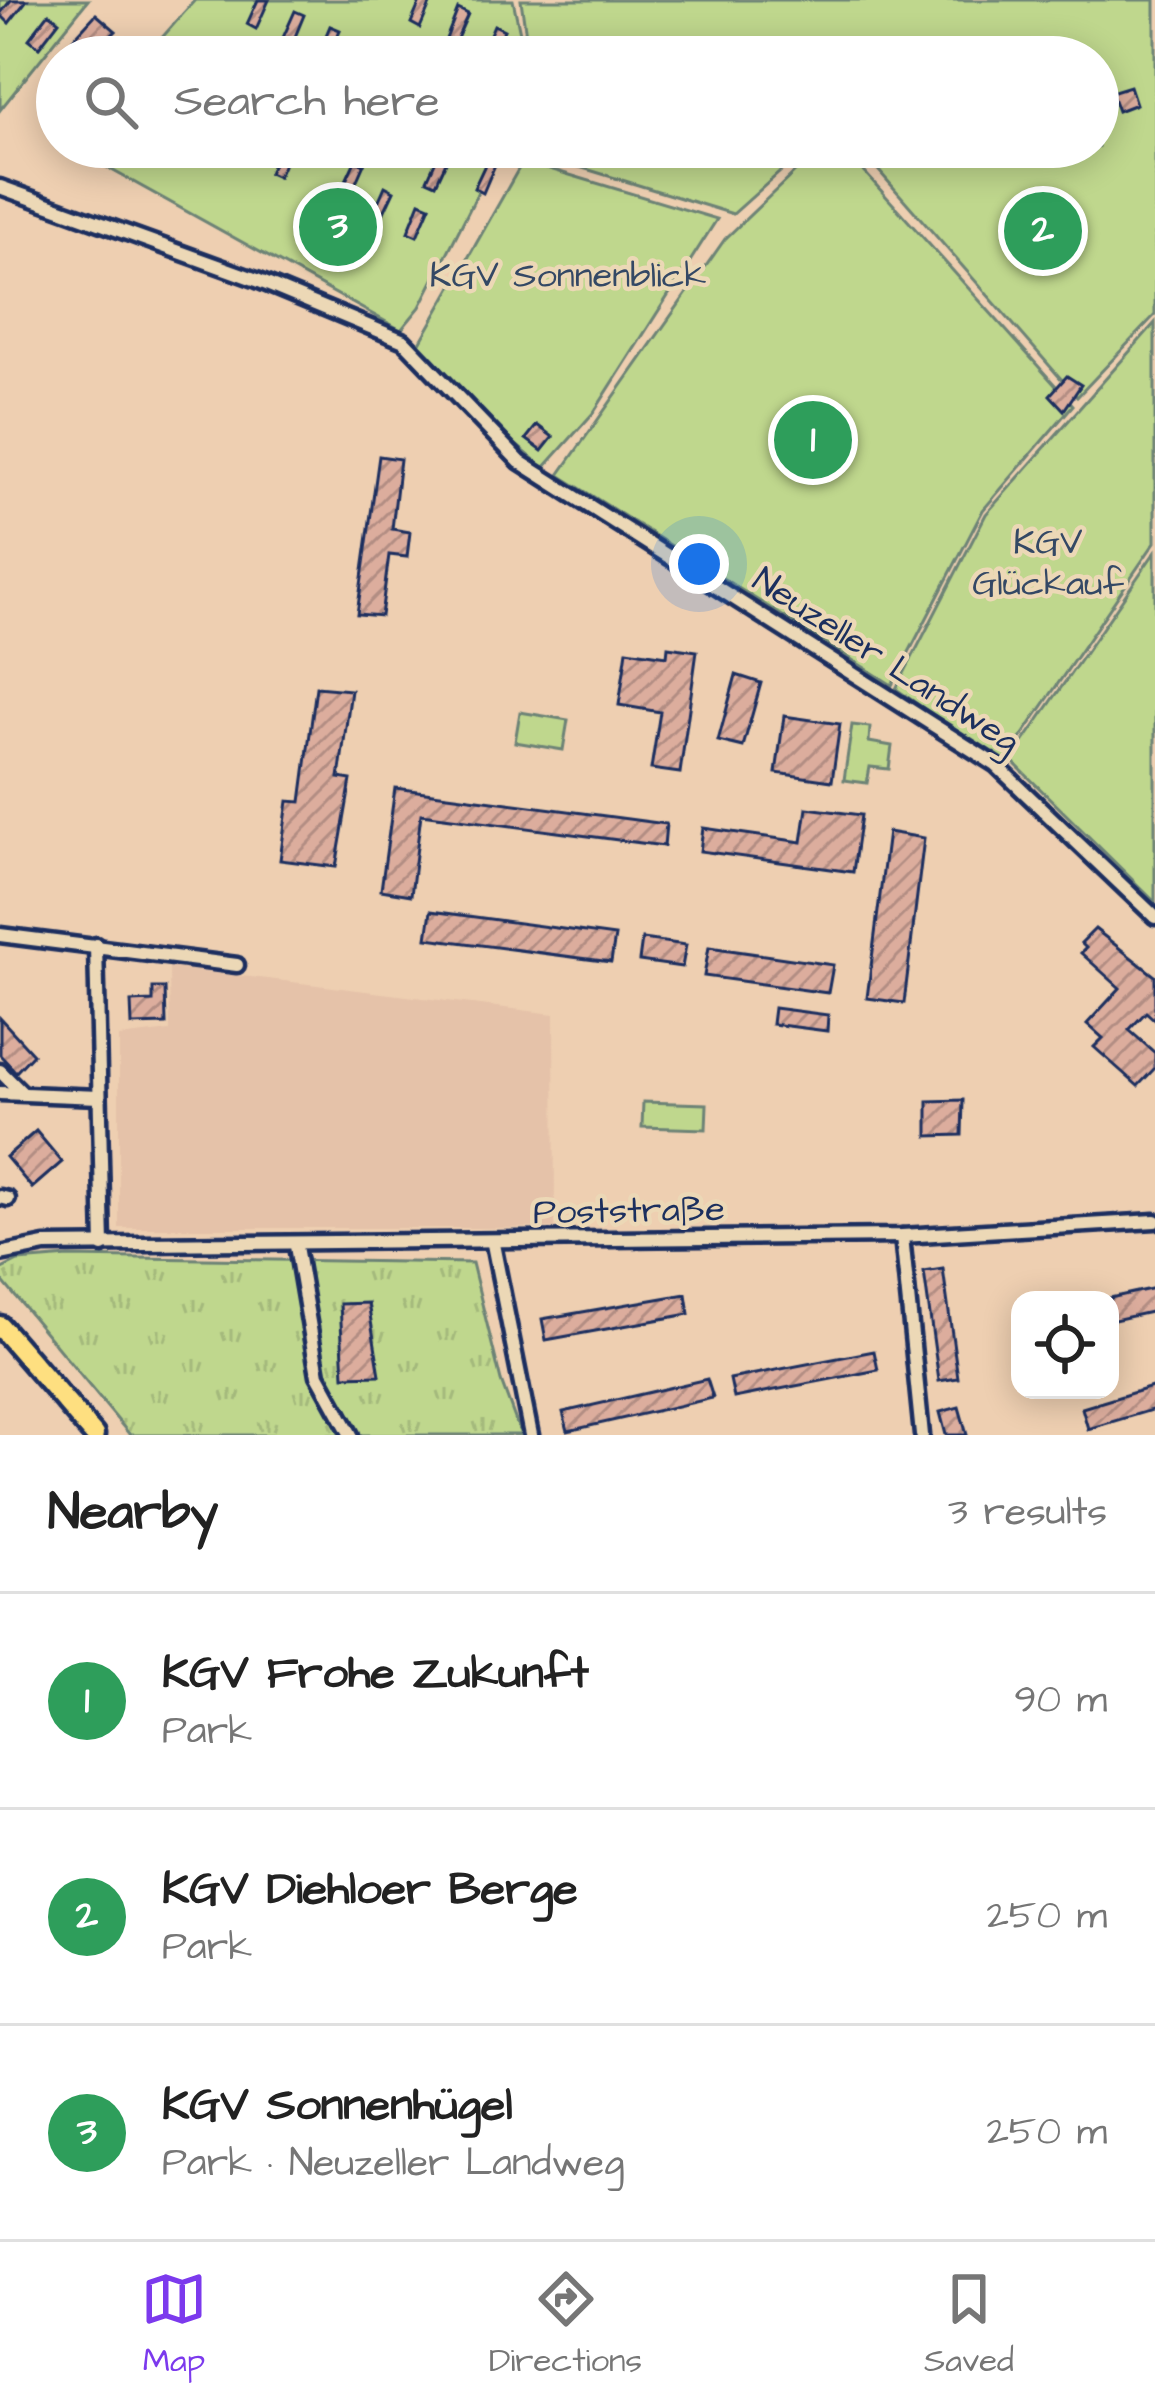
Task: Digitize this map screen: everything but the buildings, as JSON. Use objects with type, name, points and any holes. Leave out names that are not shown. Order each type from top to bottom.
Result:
[{"type":"main road","points":[[0,1326],[94,1435]]},
{"type":"street","name":"Neuzeller Landweg","points":[[0,187],[256,280],[404,340],[520,462],[980,753],[1016,781],[1155,916]]},
{"type":"street","points":[[0,934],[237,965]]},
{"type":"street","points":[[95,944],[103,1246]]},
{"type":"street","points":[[0,1071],[22,1093]]},
{"type":"street","points":[[0,1093],[99,1096]]},
{"type":"street","name":"Poststraße","points":[[0,1254],[45,1245],[493,1244],[902,1236],[1155,1221]]},
{"type":"street","points":[[902,1236],[922,1435]]},
{"type":"street","points":[[493,1244],[531,1435]]},
{"type":"street","points":[[296,1246],[319,1375],[351,1435]]},
{"type":"shaded area","points":[[169,967],[554,1014],[555,1228],[119,1228],[119,1037],[170,1031]]},
{"type":"green space","points":[[0,0],[88,0],[59,36],[36,36],[36,65],[0,110]]},
{"type":"green space","points":[[195,0],[513,0],[521,36],[163,36]]},
{"type":"green space","points":[[521,0],[1155,0],[1155,315],[1077,397],[876,168],[1119,168],[1119,36],[526,36]]},
{"type":"green space","points":[[108,168],[490,168],[420,307],[401,330]]},
{"type":"green space","name":"KGV Sonnenblick","points":[[519,168],[546,168],[717,219],[594,412],[544,468],[478,413],[417,348]]},
{"type":"green space","points":[[583,168],[784,168],[733,214]]},
{"type":"green space","points":[[799,168],[861,168],[1073,405],[983,510],[892,685],[559,475],[725,239]]},
{"type":"green space","name":"KGV Glückauf","points":[[1155,323],[1155,542],[1003,764],[896,689],[986,514]]},
{"type":"green space","points":[[1155,552],[1155,902],[1011,760]]},
{"type":"green space","points":[[520,712],[568,720],[563,750],[515,742]]},
{"type":"green space","points":[[852,725],[870,727],[869,742],[892,746],[889,769],[870,767],[867,783],[844,780]]},
{"type":"green space","points":[[643,1102],[707,1104],[706,1129],[642,1127]]},
{"type":"green space","points":[[69,1257],[472,1263],[501,1381],[521,1435],[130,1435],[0,1278],[0,1270],[18,1261]]},
{"type":"place","name":"KGV Sonnenhügel","points":[[338,227]]},
{"type":"place","name":"KGV Diehloer Berge","points":[[1043,231]]},
{"type":"place","name":"KGV Frohe Zukunft","points":[[813,440]]}]
